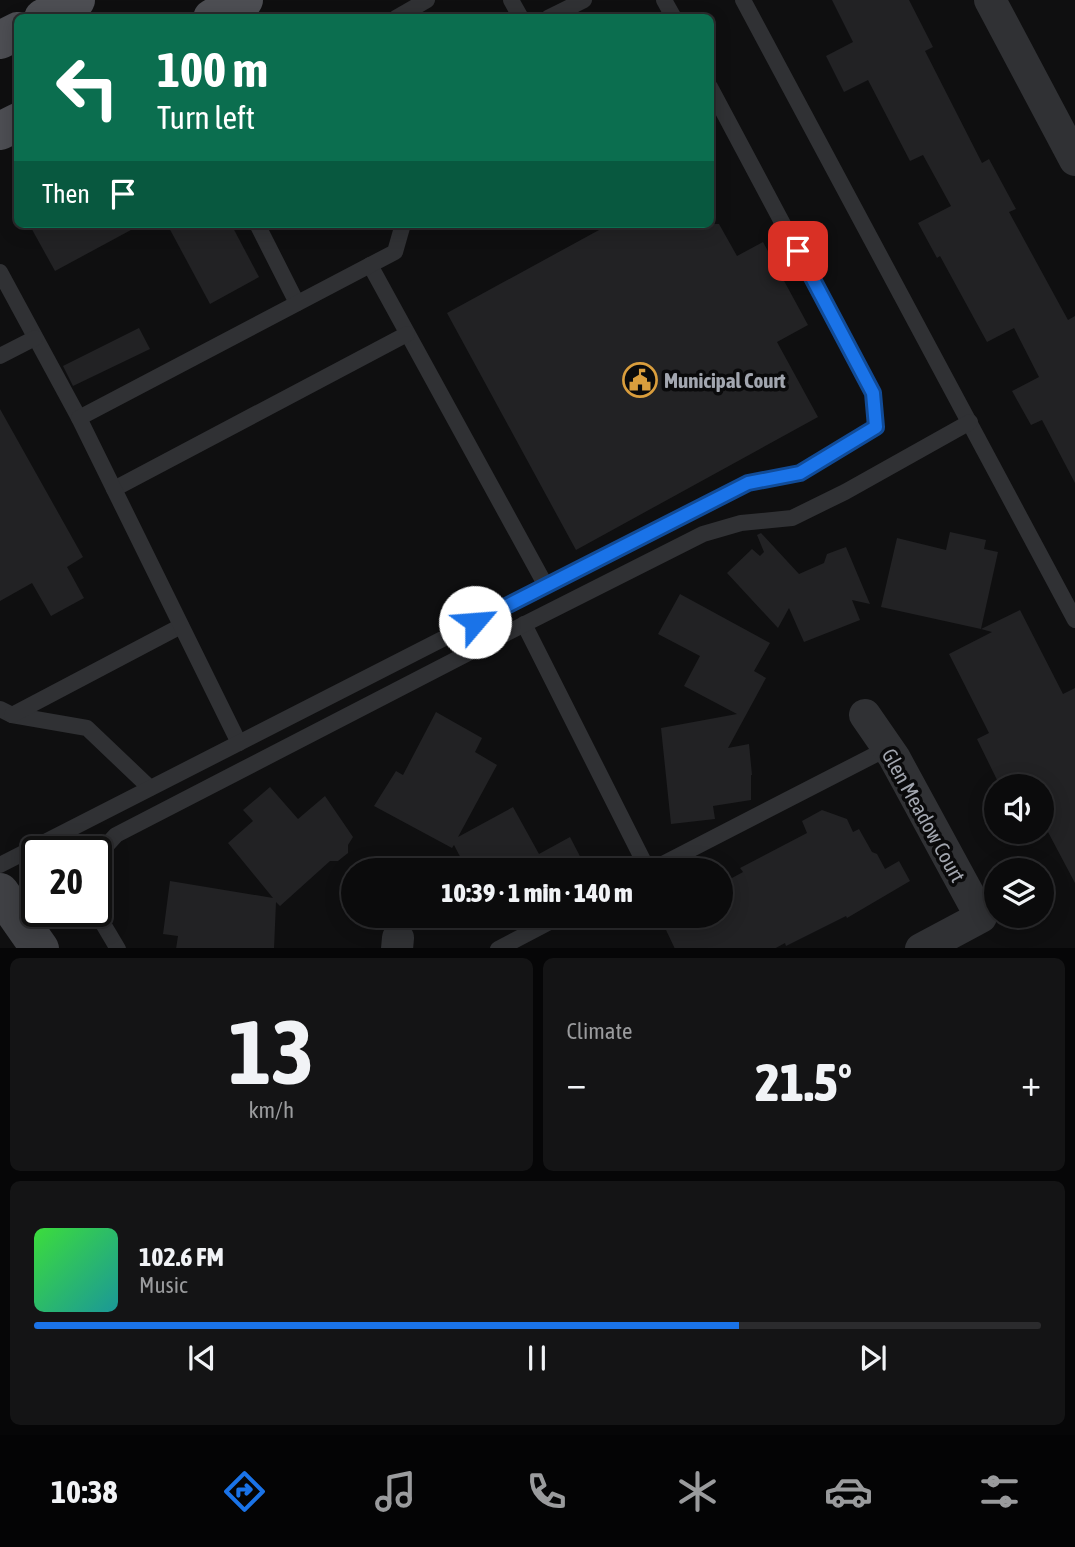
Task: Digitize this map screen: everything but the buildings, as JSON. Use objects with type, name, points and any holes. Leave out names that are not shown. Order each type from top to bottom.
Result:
[{"type":"main road","points":[[219,14],[244,0]]},
{"type":"main road","points":[[0,892],[40,948]]},
{"type":"street","points":[[990,0],[1075,160]]},
{"type":"street","name":"Glen Meadow Court","points":[[865,715],[888,748],[981,917],[921,948]]},
{"type":"lane","points":[[403,14],[427,0]]},
{"type":"lane","points":[[556,14],[584,0]]},
{"type":"lane","points":[[743,0],[1075,620]]},
{"type":"lane","points":[[0,865],[748,483],[800,473],[876,427],[873,393],[714,95]]},
{"type":"lane","points":[[259,228],[297,303]]},
{"type":"lane","points":[[79,418],[395,252],[402,228]]},
{"type":"lane","points":[[370,265],[546,586]]},
{"type":"lane","points":[[0,272],[79,418],[239,743]]},
{"type":"lane","points":[[114,489],[407,334]]},
{"type":"lane","points":[[0,356],[36,338]]},
{"type":"lane","points":[[112,839],[524,624],[704,534],[741,523],[792,518],[845,492],[970,422]]},
{"type":"lane","points":[[524,624],[644,858]]},
{"type":"lane","points":[[6,712],[181,625]]},
{"type":"lane","points":[[6,712],[87,728],[150,788]]},
{"type":"lane","points":[[673,858],[888,748]]},
{"type":"lane","points":[[105,927],[118,948]]},
{"type":"lane","points":[[498,948],[537,928]]},
{"type":"place","name":"Municipal Court","points":[[640,380]]},
{"type":"route","points":[[475,622],[748,483],[800,473],[876,427],[873,393],[798,251]]}]
